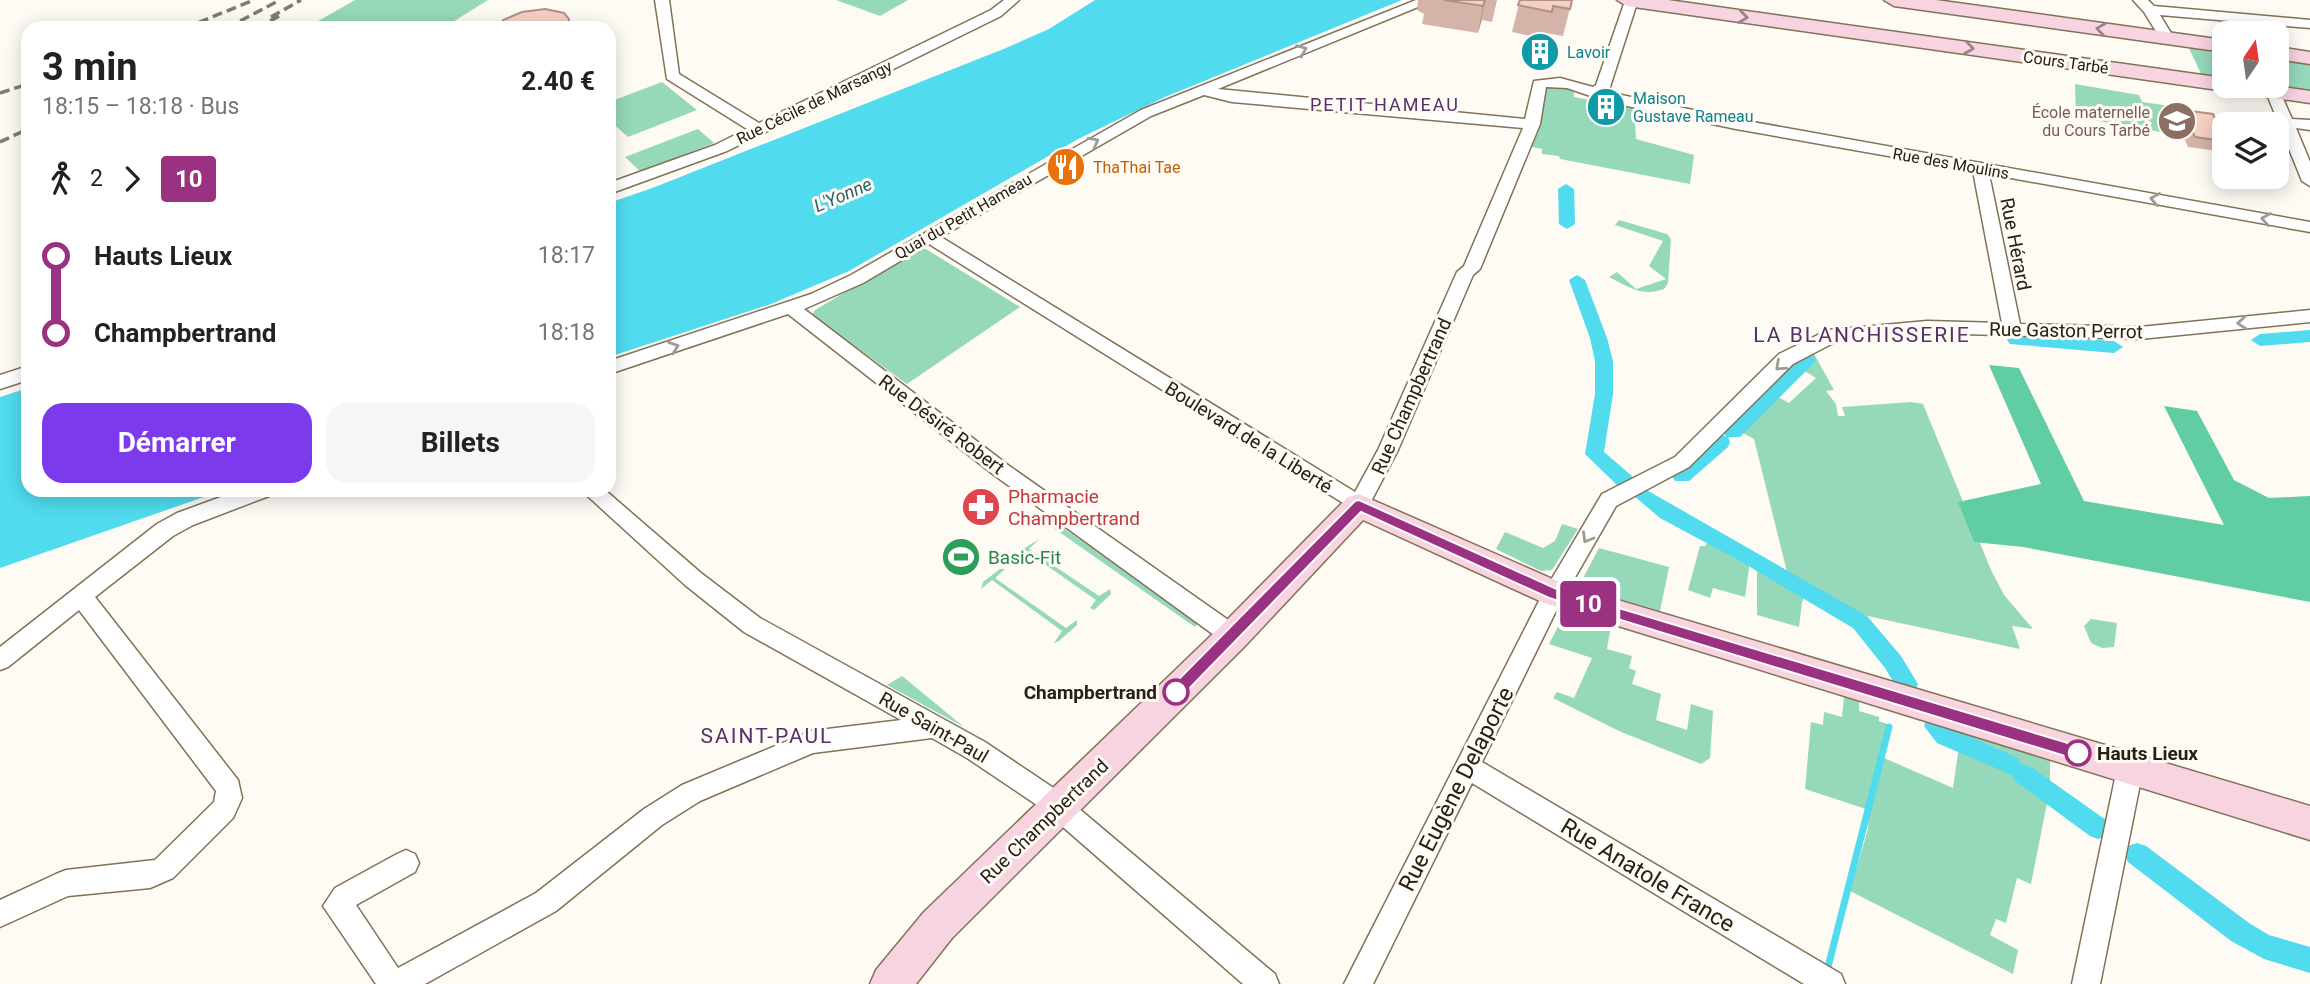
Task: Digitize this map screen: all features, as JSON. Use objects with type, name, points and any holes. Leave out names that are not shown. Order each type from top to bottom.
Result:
[{"type":"main road","name":"Cours Tarbé","points":[[1630,0],[2212,84]]},
{"type":"main road","name":"Cours Tarbé","points":[[1894,0],[2212,44]]},
{"type":"main road","points":[[2166,38],[2186,80]]},
{"type":"main road","points":[[2289,55],[2310,58]]},
{"type":"main road","name":"Cours Tarbé","points":[[2289,94],[2310,97]]},
{"type":"main road","name":"Boulevard de la Liberté","points":[[1359,505],[1555,594],[2310,823]]},
{"type":"main road","name":"Rue Champbertrand","points":[[890,984],[938,925],[1233,636],[1359,505]]},
{"type":"street","points":[[662,0],[672,76],[759,130]]},
{"type":"street","name":"Rue Cécile de Marsangy","points":[[616,186],[720,148],[759,130],[996,13],[1012,0]]},
{"type":"street","name":"Quai du Petit Hameau","points":[[616,366],[790,307],[857,279],[1146,113],[1428,0]]},
{"type":"street","points":[[1594,92],[1604,87],[1630,0]]},
{"type":"street","points":[[2145,5],[2166,38]]},
{"type":"street","points":[[2145,5],[2310,24]]},
{"type":"street","name":"Rue Champbertrand","points":[[1359,505],[1388,450],[1466,272],[1471,269],[1532,124],[1539,84],[1578,86],[1594,92]]},
{"type":"street","points":[[1200,90],[1232,97],[1532,124]]},
{"type":"street","name":"Rue des Moulins","points":[[1594,92],[1736,124],[2310,227]]},
{"type":"street","points":[[2289,123],[2310,125]]},
{"type":"street","points":[[2289,126],[2310,181]]},
{"type":"street","name":"Rue Hérard","points":[[1980,168],[2012,328]]},
{"type":"street","name":"Boulevard de la Liberté","points":[[929,237],[1359,505]]},
{"type":"street","name":"Rue Désiré Robert","points":[[790,307],[1001,470],[1233,636]]},
{"type":"street","name":"Rue Gaston Perrot","points":[[1555,594],[1609,500],[1682,462],[1786,359],[1835,334],[1927,327],[2140,333],[2310,316]]},
{"type":"street","points":[[0,382],[21,375]]},
{"type":"street","points":[[0,660],[165,530],[185,519],[243,497]]},
{"type":"street","name":"Rue Saint-Paul","points":[[599,497],[693,579],[752,625],[936,727],[1058,805],[1265,984]]},
{"type":"street","name":"Rue Eugène Delaporte","points":[[1358,984],[1555,594]]},
{"type":"street","points":[[0,914],[66,883],[150,875],[164,869],[224,810],[229,798],[229,789],[82,597]]},
{"type":"street","points":[[406,863],[345,897],[337,906],[345,912],[394,984],[546,902],[653,817],[691,793],[811,742],[936,727]]},
{"type":"street","name":"Rue Anatole France","points":[[1466,766],[1831,984]]},
{"type":"street","points":[[2086,984],[2130,769]]},
{"type":"green space","points":[[355,0],[488,0],[454,21],[318,21]]},
{"type":"green space","points":[[836,0],[908,0],[880,16]]},
{"type":"green space","points":[[2187,44],[2212,47],[2212,79],[2203,78]]},
{"type":"green space","points":[[2289,57],[2310,60],[2310,92],[2289,89]]},
{"type":"green space","points":[[662,82],[697,110],[628,137],[616,126],[616,99]]},
{"type":"green space","points":[[2075,84],[2139,95],[2142,102],[2184,108],[2186,121],[2176,120],[2183,136],[2076,117]]},
{"type":"green space","points":[[1551,86],[1574,89],[1574,97],[1591,100],[1590,110],[1621,114],[1622,105],[1634,107],[1636,139],[1694,155],[1690,184],[1560,159],[1559,156],[1542,154],[1542,149],[1532,147],[1539,127],[1545,88]]},
{"type":"green space","points":[[698,129],[714,143],[641,172],[625,157]]},
{"type":"green space","points":[[1619,220],[1667,234],[1671,239],[1668,283],[1664,289],[1642,291],[1629,287],[1609,277],[1617,272],[1636,289],[1666,279],[1649,266],[1663,241],[1615,225]]},
{"type":"green space","points":[[918,249],[926,249],[1020,307],[907,384],[812,315],[815,310]]},
{"type":"green space","points":[[1813,352],[1834,390],[1826,391],[1836,404],[1838,416],[1845,416],[1842,407],[1911,402],[1923,404],[1991,570],[2004,595],[2033,629],[2012,626],[2020,649],[1849,612],[1788,576],[1754,439],[1741,432],[1778,397],[1789,403],[1816,378],[1803,370],[1809,365],[1804,356]]},
{"type":"green space","points":[[1989,365],[2019,368],[2084,501],[2224,525],[2164,406],[2197,411],[2234,480],[2269,498],[2310,496],[2310,602],[2023,547],[1974,542],[1958,502],[2041,484]]},
{"type":"green space","points":[[1562,524],[1578,529],[1552,570],[1541,571],[1496,549],[1505,532],[1543,548],[1555,541]]},
{"type":"green space","points":[[1059,525],[1199,622],[1195,627],[1055,529]]},
{"type":"green space","points":[[1039,539],[1029,549],[1099,596],[1110,589],[1111,594],[1094,610],[1090,608],[1096,600],[1026,551],[1016,559],[1017,553]]},
{"type":"green space","points":[[1709,540],[1750,561],[1745,597],[1713,588],[1710,598],[1688,590],[1700,546],[1705,546]]},
{"type":"green space","points":[[1599,548],[1669,567],[1660,611],[1589,590],[1582,580]]},
{"type":"green space","points":[[1757,565],[1806,594],[1802,602],[1799,627],[1757,615]]},
{"type":"green space","points":[[1000,569],[1005,569],[995,578],[1066,628],[1077,620],[1077,625],[1054,643],[1062,631],[992,580],[981,589],[983,582]]},
{"type":"green space","points":[[1575,614],[1611,625],[1607,649],[1632,656],[1629,668],[1636,671],[1632,684],[1661,694],[1656,720],[1687,730],[1691,704],[1713,711],[1710,758],[1701,764],[1619,731],[1553,698],[1557,692],[1574,698],[1592,658],[1549,644],[1563,617]]},
{"type":"green space","points":[[2091,619],[2117,623],[2114,647],[2102,648],[2091,643],[2084,626]]},
{"type":"green space","points":[[902,676],[964,727],[887,685]]},
{"type":"green space","points":[[1844,696],[1859,701],[1859,711],[1879,717],[1879,721],[1890,725],[1884,758],[1953,788],[1961,732],[2050,759],[2050,788],[2031,884],[2017,878],[2006,923],[1996,919],[1990,935],[2018,950],[2013,974],[1850,891],[1868,829],[1869,810],[1805,789],[1811,722],[1823,725],[1824,712],[1842,717]]},
{"type":"water","name":"L'Yonne","points":[[1095,0],[1402,0],[1165,97],[1078,139],[849,271],[771,304],[616,355],[616,201],[1049,29]]},
{"type":"water","points":[[21,390],[21,497],[204,497],[0,568],[0,397]]},
{"type":"building","points":[[1444,0],[1485,0],[1483,6]]},
{"type":"building","points":[[1520,0],[1572,0],[1570,9],[1553,6],[1552,12],[1518,5]]},
{"type":"building","points":[[545,9],[564,13],[569,21],[502,21],[522,12]]},
{"type":"building","points":[[2183,110],[2212,114],[2212,139],[2195,137]]},
{"type":"waterway","points":[[1566,189],[1567,224]]},
{"type":"waterway","points":[[1577,280],[1604,361],[1604,394],[1594,454],[1625,481]]},
{"type":"waterway","points":[[2260,340],[2310,336]]},
{"type":"waterway","points":[[2016,340],[2091,345]]},
{"type":"waterway","points":[[2099,346],[2114,347]]},
{"type":"waterway","points":[[1733,432],[1807,360]]},
{"type":"waterway","points":[[1682,476],[1721,442]]},
{"type":"waterway","points":[[1643,495],[1667,513],[1747,555],[1860,622],[1893,662],[1907,684]]},
{"type":"waterway","points":[[1935,726],[1945,736],[2010,765]]},
{"type":"waterway","points":[[1828,967],[1889,727]]},
{"type":"waterway","points":[[2023,774],[2098,828]]},
{"type":"waterway","points":[[2137,854],[2240,932],[2264,946],[2310,960]]},
{"type":"railway","points":[[202,21],[254,0]]},
{"type":"railway","points":[[240,21],[280,0]]},
{"type":"railway","points":[[271,17],[301,0]]},
{"type":"railway","points":[[270,21],[281,15]]},
{"type":"railway","points":[[0,93],[21,86]]},
{"type":"railway","points":[[0,142],[21,132]]},
{"type":"bus line","name":"10","points":[[1176,692],[1359,505],[1555,594],[2078,753]]},
{"type":"place","name":"Lavoir","points":[[1540,52]]},
{"type":"place","name":"Maison Gustave Rameau","points":[[1606,107]]},
{"type":"place","name":"École maternelle du Cours Tarbé","points":[[2177,121]]},
{"type":"place","name":"ThaThai Tae","points":[[1066,167]]},
{"type":"place","name":"Pharmacie Champbertrand","points":[[981,507]]},
{"type":"place","name":"Basic-Fit","points":[[961,557]]},
{"type":"place","name":"Champbertrand","points":[[1176,692]]},
{"type":"place","name":"Hauts Lieux","points":[[2078,753]]},
{"type":"district","name":"PETIT HAMEAU","points":[[1385,105]]},
{"type":"district","name":"LA BLANCHISSERIE","points":[[1862,335]]},
{"type":"district","name":"SAINT-PAUL","points":[[767,736]]}]
